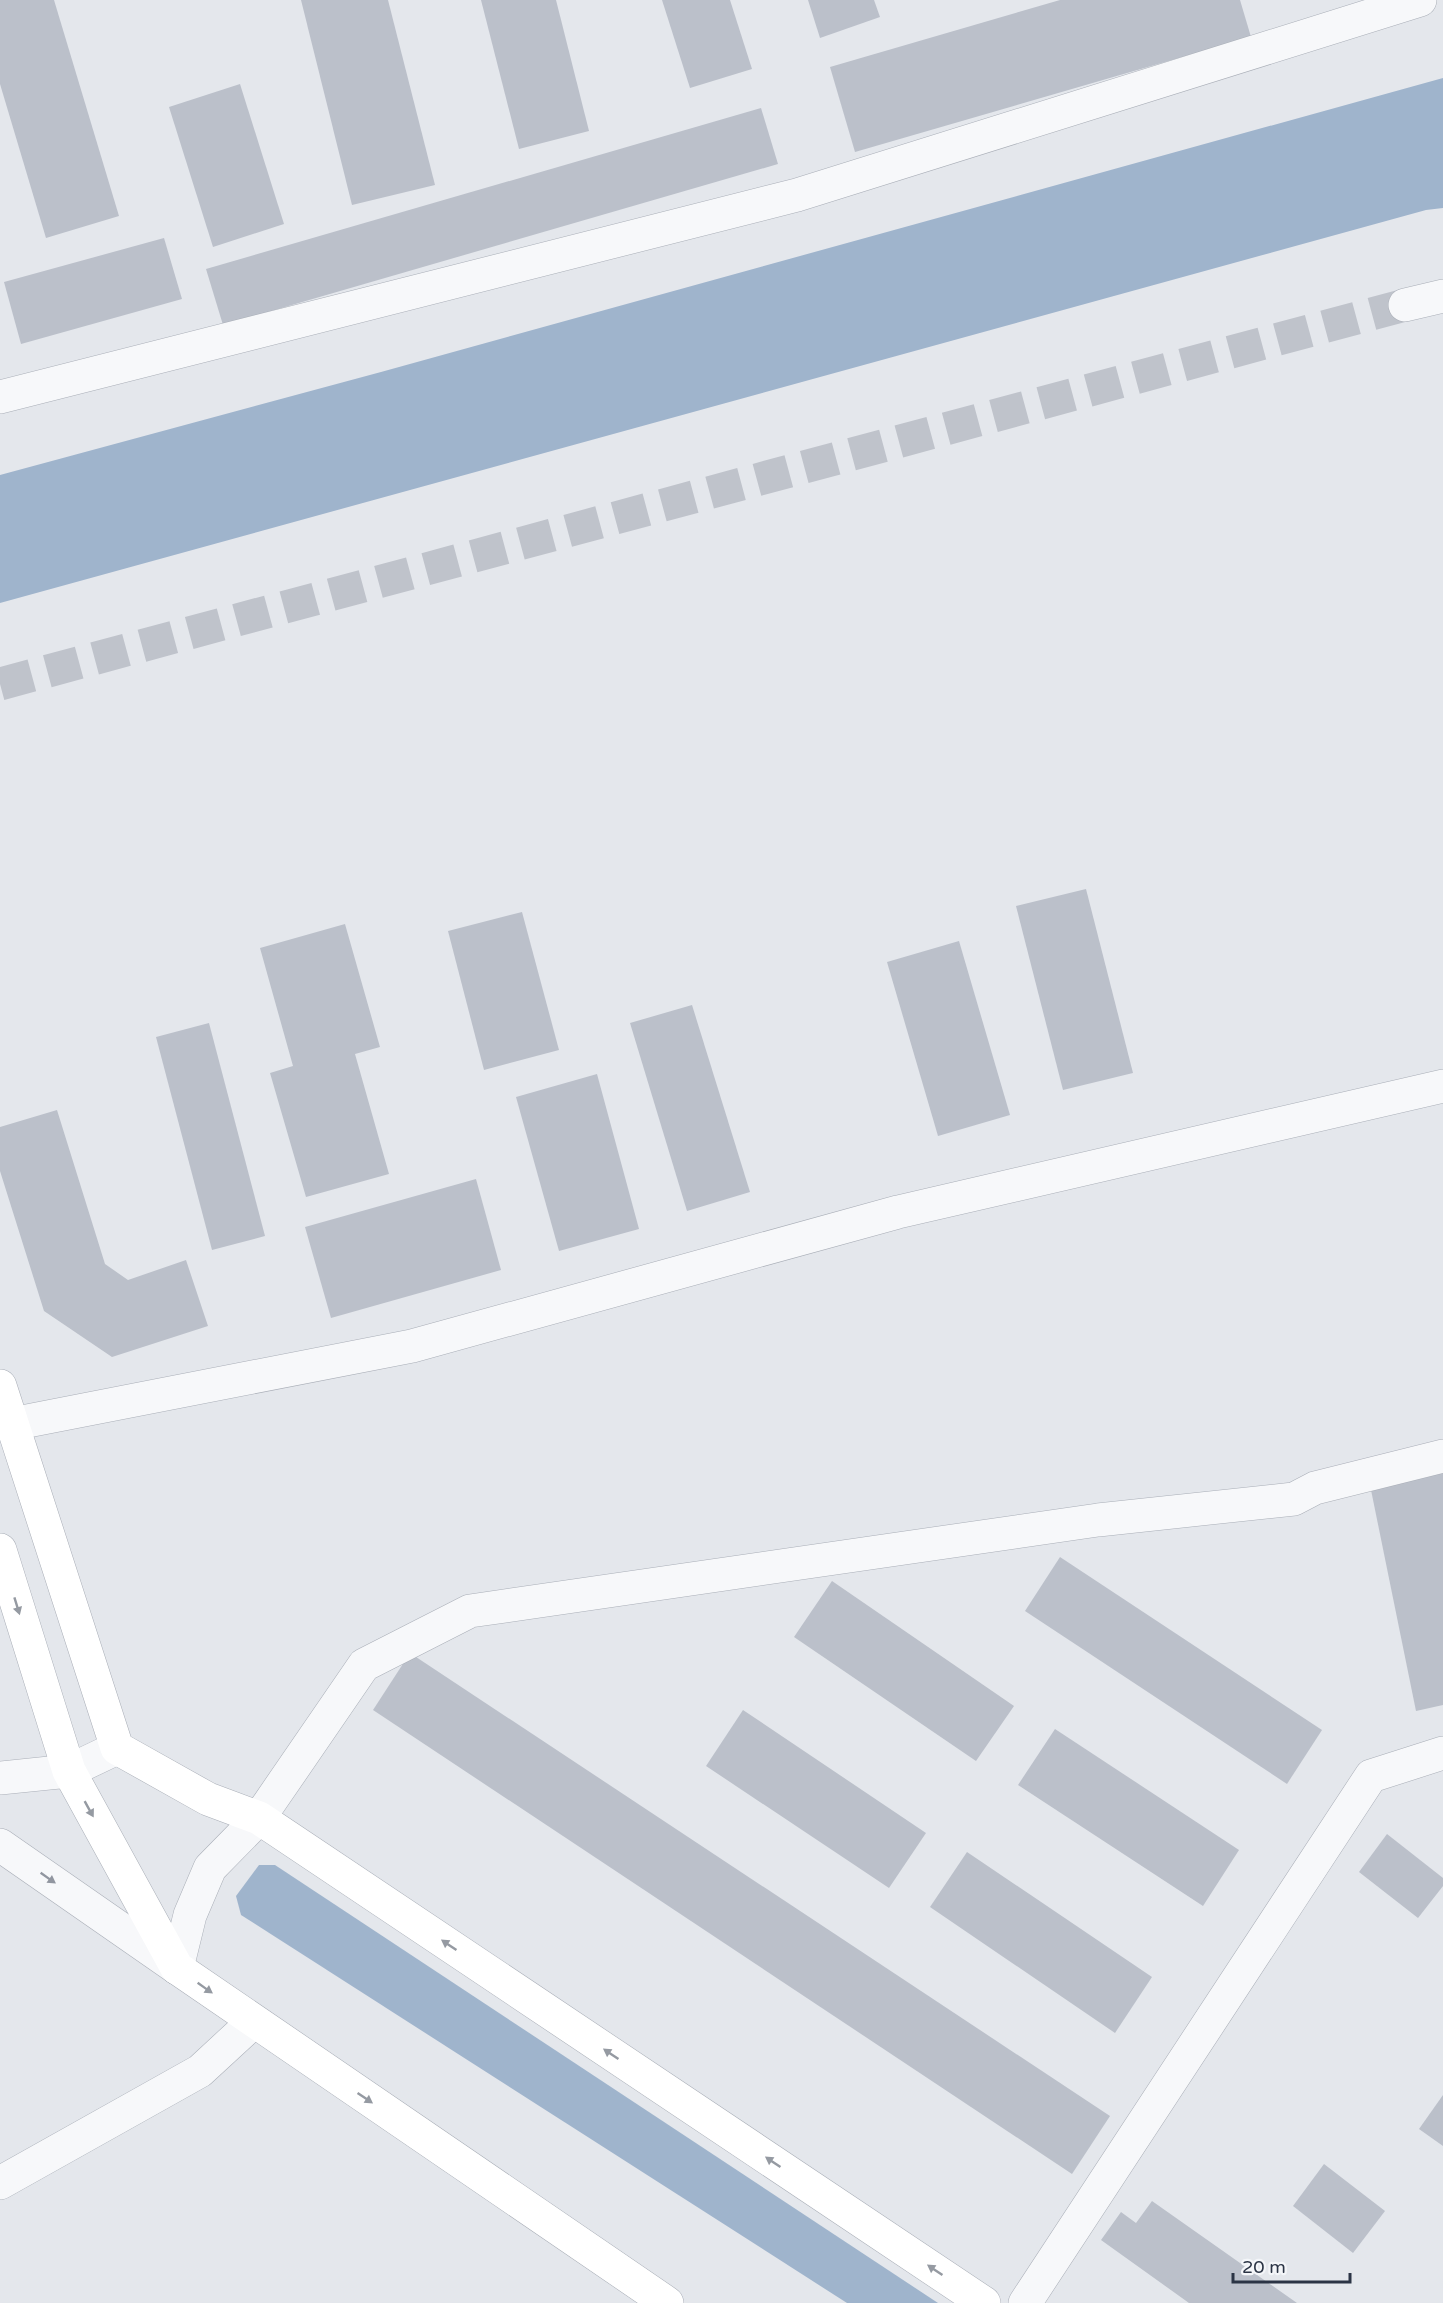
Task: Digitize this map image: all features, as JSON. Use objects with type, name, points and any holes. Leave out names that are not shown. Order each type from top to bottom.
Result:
[{"type":"main road","points":[[0,1386],[117,1748],[208,1799],[259,1818],[984,2303]]},
{"type":"main road","points":[[0,1550],[69,1771],[177,1968],[667,2303]]},
{"type":"street","points":[[0,397],[798,195],[1420,0]]},
{"type":"street","points":[[1405,305],[1443,296]]},
{"type":"street","points":[[12,1424],[412,1346],[898,1212],[1443,1086]]},
{"type":"street","points":[[0,1845],[177,1968],[190,1915],[210,1868],[259,1818],[364,1665],[470,1611],[1098,1520],[1294,1499],[1316,1488],[1443,1456]]},
{"type":"street","points":[[0,1778],[69,1771],[117,1748]]},
{"type":"street","points":[[1025,2303],[1371,1776],[1443,1753]]},
{"type":"street","points":[[0,2184],[200,2071],[253,2022]]},
{"type":"water","points":[[1443,78],[1443,208],[1426,210],[0,603],[0,475]]},
{"type":"water","points":[[259,1865],[275,1865],[938,2303],[847,2303],[241,1915],[236,1896]]},
{"type":"building","points":[[0,0],[54,0],[119,216],[46,238],[0,84]]},
{"type":"building","points":[[301,0],[388,0],[435,185],[352,205]]},
{"type":"building","points":[[481,0],[556,0],[589,131],[519,149]]},
{"type":"building","points":[[662,0],[730,0],[752,69],[690,88]]},
{"type":"building","points":[[808,0],[874,0],[880,17],[820,38]]},
{"type":"building","points":[[1060,0],[1240,0],[1251,37],[855,152],[830,67]]},
{"type":"building","points":[[240,84],[284,224],[213,247],[169,107]]},
{"type":"building","points":[[761,108],[778,164],[223,325],[206,269]]},
{"type":"building","points":[[164,238],[182,299],[21,344],[4,282]]},
{"type":"building","points":[[1086,889],[1133,1073],[1063,1090],[1016,906]]},
{"type":"building","points":[[522,912],[559,1050],[484,1070],[448,931]]},
{"type":"building","points":[[345,924],[380,1047],[355,1054],[389,1174],[306,1197],[270,1073],[293,1066],[260,948]]},
{"type":"building","points":[[959,941],[1010,1115],[938,1136],[887,962]]},
{"type":"building","points":[[692,1005],[750,1192],[687,1211],[630,1023]]},
{"type":"building","points":[[209,1023],[265,1236],[212,1250],[156,1037]]},
{"type":"building","points":[[597,1074],[639,1229],[559,1251],[516,1097]]},
{"type":"building","points":[[57,1110],[105,1264],[128,1280],[186,1260],[208,1326],[112,1357],[44,1311],[0,1171],[0,1127]]},
{"type":"building","points":[[476,1179],[501,1270],[331,1318],[305,1227]]},
{"type":"building","points":[[1443,1471],[1443,1705],[1416,1711],[1370,1485]]},
{"type":"building","points":[[1060,1557],[1322,1730],[1287,1784],[1025,1611]]},
{"type":"building","points":[[832,1581],[1014,1706],[976,1761],[794,1637]]},
{"type":"building","points":[[410,1653],[1110,2116],[1072,2174],[373,1710]]},
{"type":"building","points":[[743,1710],[926,1833],[889,1888],[706,1766]]},
{"type":"building","points":[[1055,1729],[1239,1850],[1203,1906],[1018,1785]]},
{"type":"building","points":[[1387,1834],[1443,1878],[1443,1886],[1418,1918],[1359,1872]]},
{"type":"building","points":[[967,1852],[1152,1977],[1115,2033],[930,1907]]},
{"type":"building","points":[[1443,2095],[1443,2146],[1419,2129]]},
{"type":"building","points":[[1324,2164],[1385,2211],[1353,2253],[1293,2206]]},
{"type":"building","points":[[1152,2201],[1297,2303],[1189,2303],[1101,2240],[1121,2212],[1136,2223]]},
{"type":"tunnel","points":[[0,684],[1405,305]]}]
